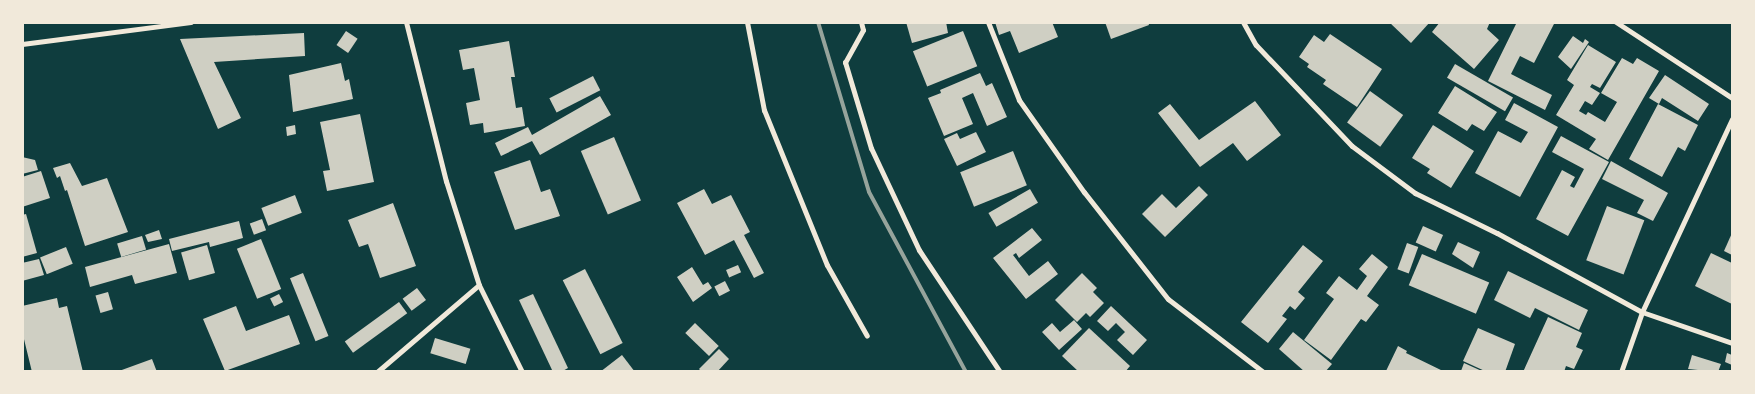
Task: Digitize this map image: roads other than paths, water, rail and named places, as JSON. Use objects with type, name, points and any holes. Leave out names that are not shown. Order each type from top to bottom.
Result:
[{"type":"street","points":[[22,44],[190,22]]},
{"type":"street","points":[[406,22],[446,181],[479,285],[522,372]]},
{"type":"street","points":[[747,22],[764,110],[827,265],[867,336]]},
{"type":"street","points":[[861,22],[863,30],[845,62],[871,148],[919,250],[1000,372]]},
{"type":"street","points":[[988,22],[1019,100],[1084,192],[1168,299],[1263,372]]},
{"type":"street","points":[[1243,22],[1256,45],[1352,146],[1415,193],[1497,233],[1642,312],[1732,343]]},
{"type":"street","points":[[1616,22],[1732,98]]},
{"type":"street","points":[[1621,372],[1642,312],[1732,119]]},
{"type":"street","points":[[377,372],[479,285]]},
{"type":"railway","points":[[818,22],[869,192],[966,372]]}]
